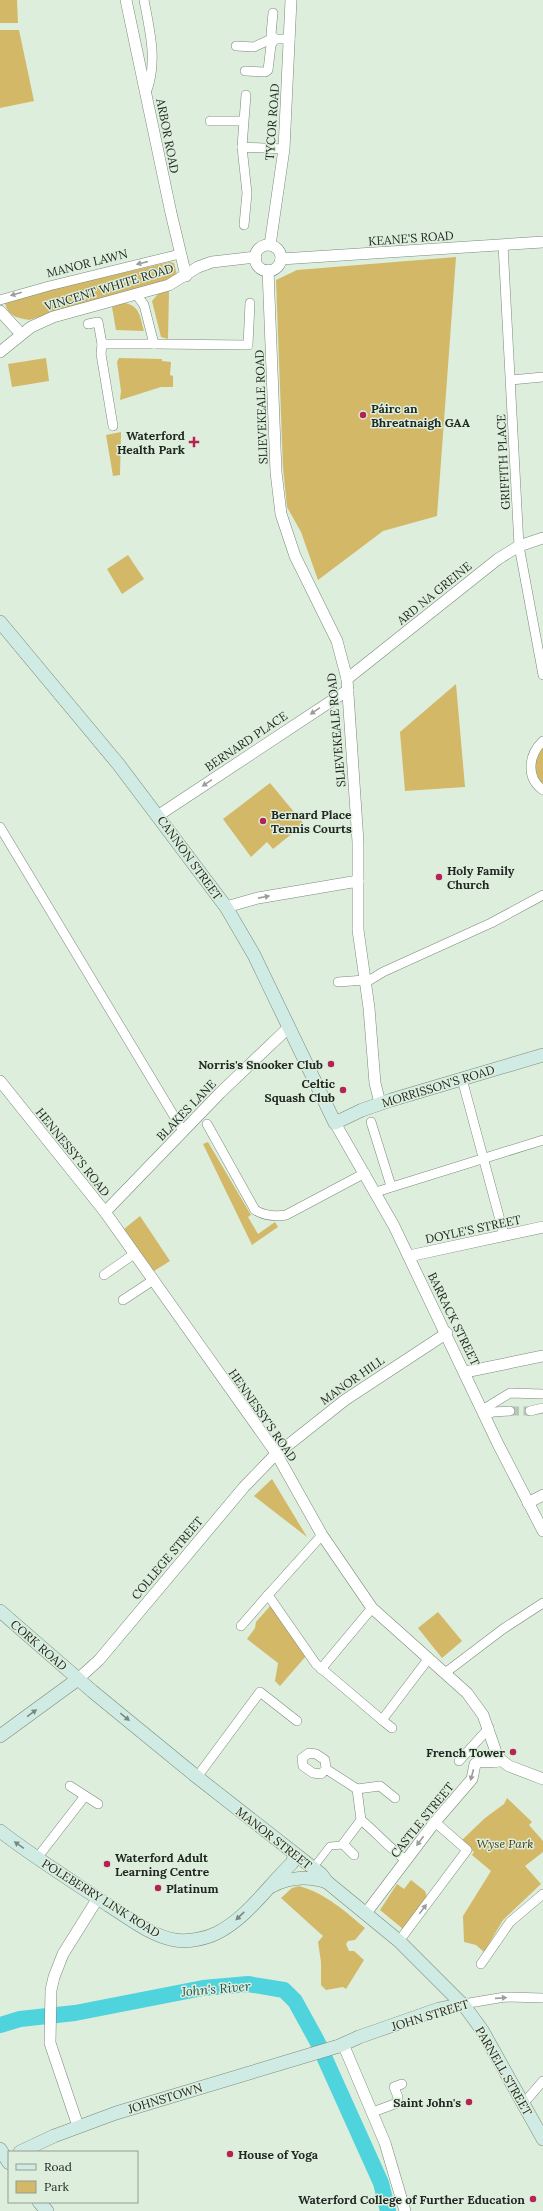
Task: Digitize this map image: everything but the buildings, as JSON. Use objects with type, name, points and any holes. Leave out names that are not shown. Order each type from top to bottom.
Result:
[{"type":"main road","name":"CANNON STREET","points":[[0,622],[73,707],[159,815],[226,907],[254,955],[335,1123]]},
{"type":"main road","name":"MORRISSON'S ROAD","points":[[335,1123],[380,1104],[543,1055]]},
{"type":"main road","name":"CORK ROAD","points":[[0,1611],[78,1679]]},
{"type":"main road","points":[[0,1736],[78,1679]]},
{"type":"main road","name":"MANOR STREET","points":[[78,1679],[197,1777],[313,1868],[327,1882],[399,1941],[463,2004]]},
{"type":"main road","name":"POLEBERRY LINK ROAD","points":[[0,1832],[37,1858],[152,1932],[176,1940],[201,1938],[224,1929],[294,1862],[295,1855]]},
{"type":"main road","points":[[267,1888],[284,1881],[305,1878],[327,1882]]},
{"type":"main road","name":"JOHN STREET","points":[[313,2054],[439,2009],[463,2004]]},
{"type":"main road","name":"PARNELL STREET","points":[[463,2004],[482,2030],[543,2139]]},
{"type":"main road","name":"JOHNSTOWN","points":[[22,2151],[78,2126],[159,2099],[313,2054]]},
{"type":"main road","points":[[41,2203],[47,2211]]},
{"type":"street","name":"ARBOR ROAD","points":[[126,0],[186,276]]},
{"type":"street","points":[[144,0],[153,55],[152,74],[146,93]]},
{"type":"street","name":"TYCOR ROAD","points":[[270,245],[284,148],[291,0]]},
{"type":"street","points":[[272,13],[272,34],[275,38]]},
{"type":"street","points":[[236,46],[257,46],[275,38],[290,39]]},
{"type":"street","points":[[245,71],[265,72],[268,70],[271,44],[275,38]]},
{"type":"street","points":[[244,225],[246,193],[242,148],[246,95]]},
{"type":"street","points":[[210,121],[243,121]]},
{"type":"street","points":[[242,148],[284,148]]},
{"type":"street","name":"KEANE'S ROAD","points":[[281,259],[543,242]]},
{"type":"street","points":[[270,245],[280,251],[281,259],[278,266],[268,270],[258,265],[256,256],[262,246],[270,245]]},
{"type":"street","name":"GRIFFITH PLACE","points":[[503,245],[519,546],[541,653],[543,676]]},
{"type":"street","name":"MANOR LAWN","points":[[0,300],[49,286],[180,254]]},
{"type":"street","name":"VINCENT WHITE ROAD","points":[[0,352],[21,334],[36,324],[53,317],[172,284],[198,267],[212,262],[256,256]]},
{"type":"street","name":"SLIEVEKEALE ROAD","points":[[268,270],[276,472],[281,514],[295,556],[336,641],[347,685],[358,842],[358,930],[365,982],[374,1083],[380,1104]]},
{"type":"street","points":[[142,292],[154,344]]},
{"type":"street","points":[[102,344],[248,345],[250,303]]},
{"type":"street","points":[[0,311],[21,334]]},
{"type":"street","points":[[88,324],[103,321],[101,354],[113,426]]},
{"type":"street","points":[[511,380],[543,377]]},
{"type":"street","name":"ARD NA GREINE","points":[[347,685],[487,567],[519,546],[543,538]]},
{"type":"street","name":"BERNARD PLACE","points":[[159,815],[347,685]]},
{"type":"street","points":[[543,740],[534,752],[531,768],[535,782],[543,790]]},
{"type":"street","points":[[0,827],[183,1131]]},
{"type":"street","points":[[226,907],[258,898],[358,881]]},
{"type":"street","points":[[338,982],[365,982],[383,972],[491,922],[543,895]]},
{"type":"street","name":"BLAKES LANE","points":[[105,1212],[183,1131],[288,1028]]},
{"type":"street","points":[[462,1079],[504,1235]]},
{"type":"street","name":"HENNESSY'S ROAD","points":[[0,1081],[105,1212],[152,1281],[276,1454],[322,1535],[372,1608],[467,1693],[476,1705],[489,1728],[496,1752],[501,1760]]},
{"type":"street","points":[[371,1122],[391,1186]]},
{"type":"street","name":"BARRACK STREET","points":[[335,1123],[376,1192],[409,1256],[483,1412],[543,1531]]},
{"type":"street","points":[[207,1124],[255,1210],[262,1215],[275,1217],[286,1215],[365,1173]]},
{"type":"street","points":[[376,1192],[391,1186],[543,1140]]},
{"type":"street","name":"DOYLE'S STREET","points":[[409,1256],[543,1227]]},
{"type":"street","points":[[104,1275],[134,1254]]},
{"type":"street","points":[[123,1300],[152,1281]]},
{"type":"street","name":"MANOR HILL","points":[[276,1454],[366,1386],[446,1333]]},
{"type":"street","points":[[465,1372],[543,1356]]},
{"type":"street","points":[[483,1412],[510,1393],[543,1394]]},
{"type":"street","points":[[530,1411],[543,1408]]},
{"type":"street","points":[[483,1412],[510,1411]]},
{"type":"street","name":"COLLEGE STREET","points":[[78,1679],[99,1660],[244,1487],[276,1454]]},
{"type":"street","points":[[528,1503],[543,1495]]},
{"type":"street","points":[[241,1626],[322,1535]]},
{"type":"street","points":[[268,1595],[321,1669],[392,1728]]},
{"type":"street","points":[[445,1673],[543,1603]]},
{"type":"street","points":[[321,1669],[372,1608]]},
{"type":"street","points":[[382,1720],[428,1658]]},
{"type":"street","points":[[197,1777],[260,1692],[297,1721]]},
{"type":"street","points":[[458,1762],[489,1728]]},
{"type":"street","points":[[501,1760],[508,1766],[543,1780]]},
{"type":"street","name":"CASTLE STREET","points":[[366,1913],[435,1822],[472,1779],[474,1768],[478,1762],[496,1763],[501,1760]]},
{"type":"street","points":[[326,1769],[357,1789],[380,1786],[395,1798]]},
{"type":"street","points":[[70,1786],[98,1804]]},
{"type":"street","points":[[343,1845],[361,1820],[357,1789]]},
{"type":"street","points":[[37,1858],[85,1796]]},
{"type":"street","points":[[361,1820],[379,1834],[388,1847],[406,1860]]},
{"type":"street","points":[[399,1941],[467,1850],[435,1822]]},
{"type":"street","points":[[313,1868],[330,1846],[343,1845],[354,1855]]},
{"type":"street","points":[[481,1964],[510,1922],[543,1894]]},
{"type":"street","points":[[78,2126],[50,2045],[53,1981],[59,1963],[98,1898]]},
{"type":"street","name":"JOHN STREET","points":[[463,2004],[505,1997],[543,1998]]},
{"type":"street","points":[[340,2045],[373,2112],[392,2165],[406,2211]]},
{"type":"street","points":[[523,2104],[543,2081]]},
{"type":"street","points":[[373,2112],[397,2103],[398,2097],[394,2087],[402,2084]]},
{"type":"green space","points":[[0,0],[17,0],[18,23],[0,23]]},
{"type":"green space","points":[[0,30],[19,30],[34,101],[0,108]]},
{"type":"green space","name":"Páirc an Bhreatnaigh GAA","points":[[456,257],[437,516],[383,531],[318,580],[301,532],[287,507],[283,468],[276,280],[297,270]]},
{"type":"green space","points":[[170,262],[174,263],[177,275],[171,279],[29,320],[14,316],[6,307],[5,303],[10,299]]},
{"type":"green space","points":[[169,291],[168,339],[161,337],[152,301],[158,294]]},
{"type":"green space","points":[[125,303],[130,304],[137,309],[144,331],[116,330],[112,307]]},
{"type":"green space","points":[[46,358],[49,381],[12,387],[8,364]]},
{"type":"green space","points":[[119,358],[162,359],[162,361],[171,362],[170,375],[173,376],[173,387],[161,387],[120,400],[121,391],[117,362]]},
{"type":"green space","points":[[121,432],[120,475],[113,476],[106,435]]},
{"type":"green space","points":[[128,555],[144,579],[122,594],[107,569]]},
{"type":"green space","points":[[456,684],[465,787],[405,791],[400,732]]},
{"type":"green space","points":[[543,745],[543,785],[537,775],[536,760]]},
{"type":"green space","name":"Bernard Place Tennis Courts","points":[[270,783],[304,824],[273,849],[267,842],[251,857],[223,819]]},
{"type":"green space","points":[[208,1142],[251,1215],[248,1217],[258,1234],[275,1222],[278,1227],[252,1245],[203,1144]]},
{"type":"green space","points":[[140,1216],[170,1261],[154,1271],[124,1229]]},
{"type":"green space","points":[[272,1479],[307,1537],[254,1496]]},
{"type":"green space","points":[[271,1605],[306,1656],[280,1686],[275,1681],[278,1663],[247,1639],[255,1628],[256,1622]]},
{"type":"green space","points":[[438,1612],[462,1641],[442,1658],[418,1628]]},
{"type":"green space","name":"Wyse Park","points":[[507,1798],[532,1822],[529,1825],[543,1841],[543,1852],[525,1866],[541,1884],[503,1920],[484,1952],[476,1945],[464,1942],[463,1916],[491,1871],[472,1855],[474,1852],[461,1841],[485,1818],[504,1804]]},
{"type":"green space","points":[[411,1880],[425,1891],[427,1897],[403,1929],[380,1910],[397,1884],[404,1889]]},
{"type":"green space","points":[[299,1886],[318,1893],[326,1898],[365,1928],[355,1940],[348,1941],[346,1944],[349,1951],[354,1951],[364,1960],[346,1989],[343,1987],[326,1990],[321,1985],[321,1962],[318,1942],[323,1936],[281,1898],[292,1888]]},
{"type":"waterway","name":"John's River","points":[[0,2025],[20,2019],[75,2013],[203,1988],[248,1984],[284,1990],[295,2001],[317,2041],[381,2183],[388,2211]]},
{"type":"tunnel","points":[[510,1411],[530,1411]]},
{"type":"place","name":"Páirc an Bhreatnaigh GAA","points":[[363,415]]},
{"type":"place","name":"Waterford Health Park","points":[[194,442]]},
{"type":"place","name":"Bernard Place Tennis Courts","points":[[263,821]]},
{"type":"place","name":"Holy Family Church","points":[[439,877]]},
{"type":"place","name":"Norris's Snooker Club","points":[[331,1064]]},
{"type":"place","name":"Celtic Squash Club","points":[[343,1090]]},
{"type":"place","name":"French Tower","points":[[513,1752]]},
{"type":"place","name":"Waterford Adult Learning Centre","points":[[107,1864]]},
{"type":"place","name":"Platinum","points":[[158,1888]]},
{"type":"place","name":"Saint John's","points":[[469,2102]]},
{"type":"place","name":"House of Yoga","points":[[230,2154]]},
{"type":"place","name":"Waterford College of Further Education","points":[[533,2199]]}]
